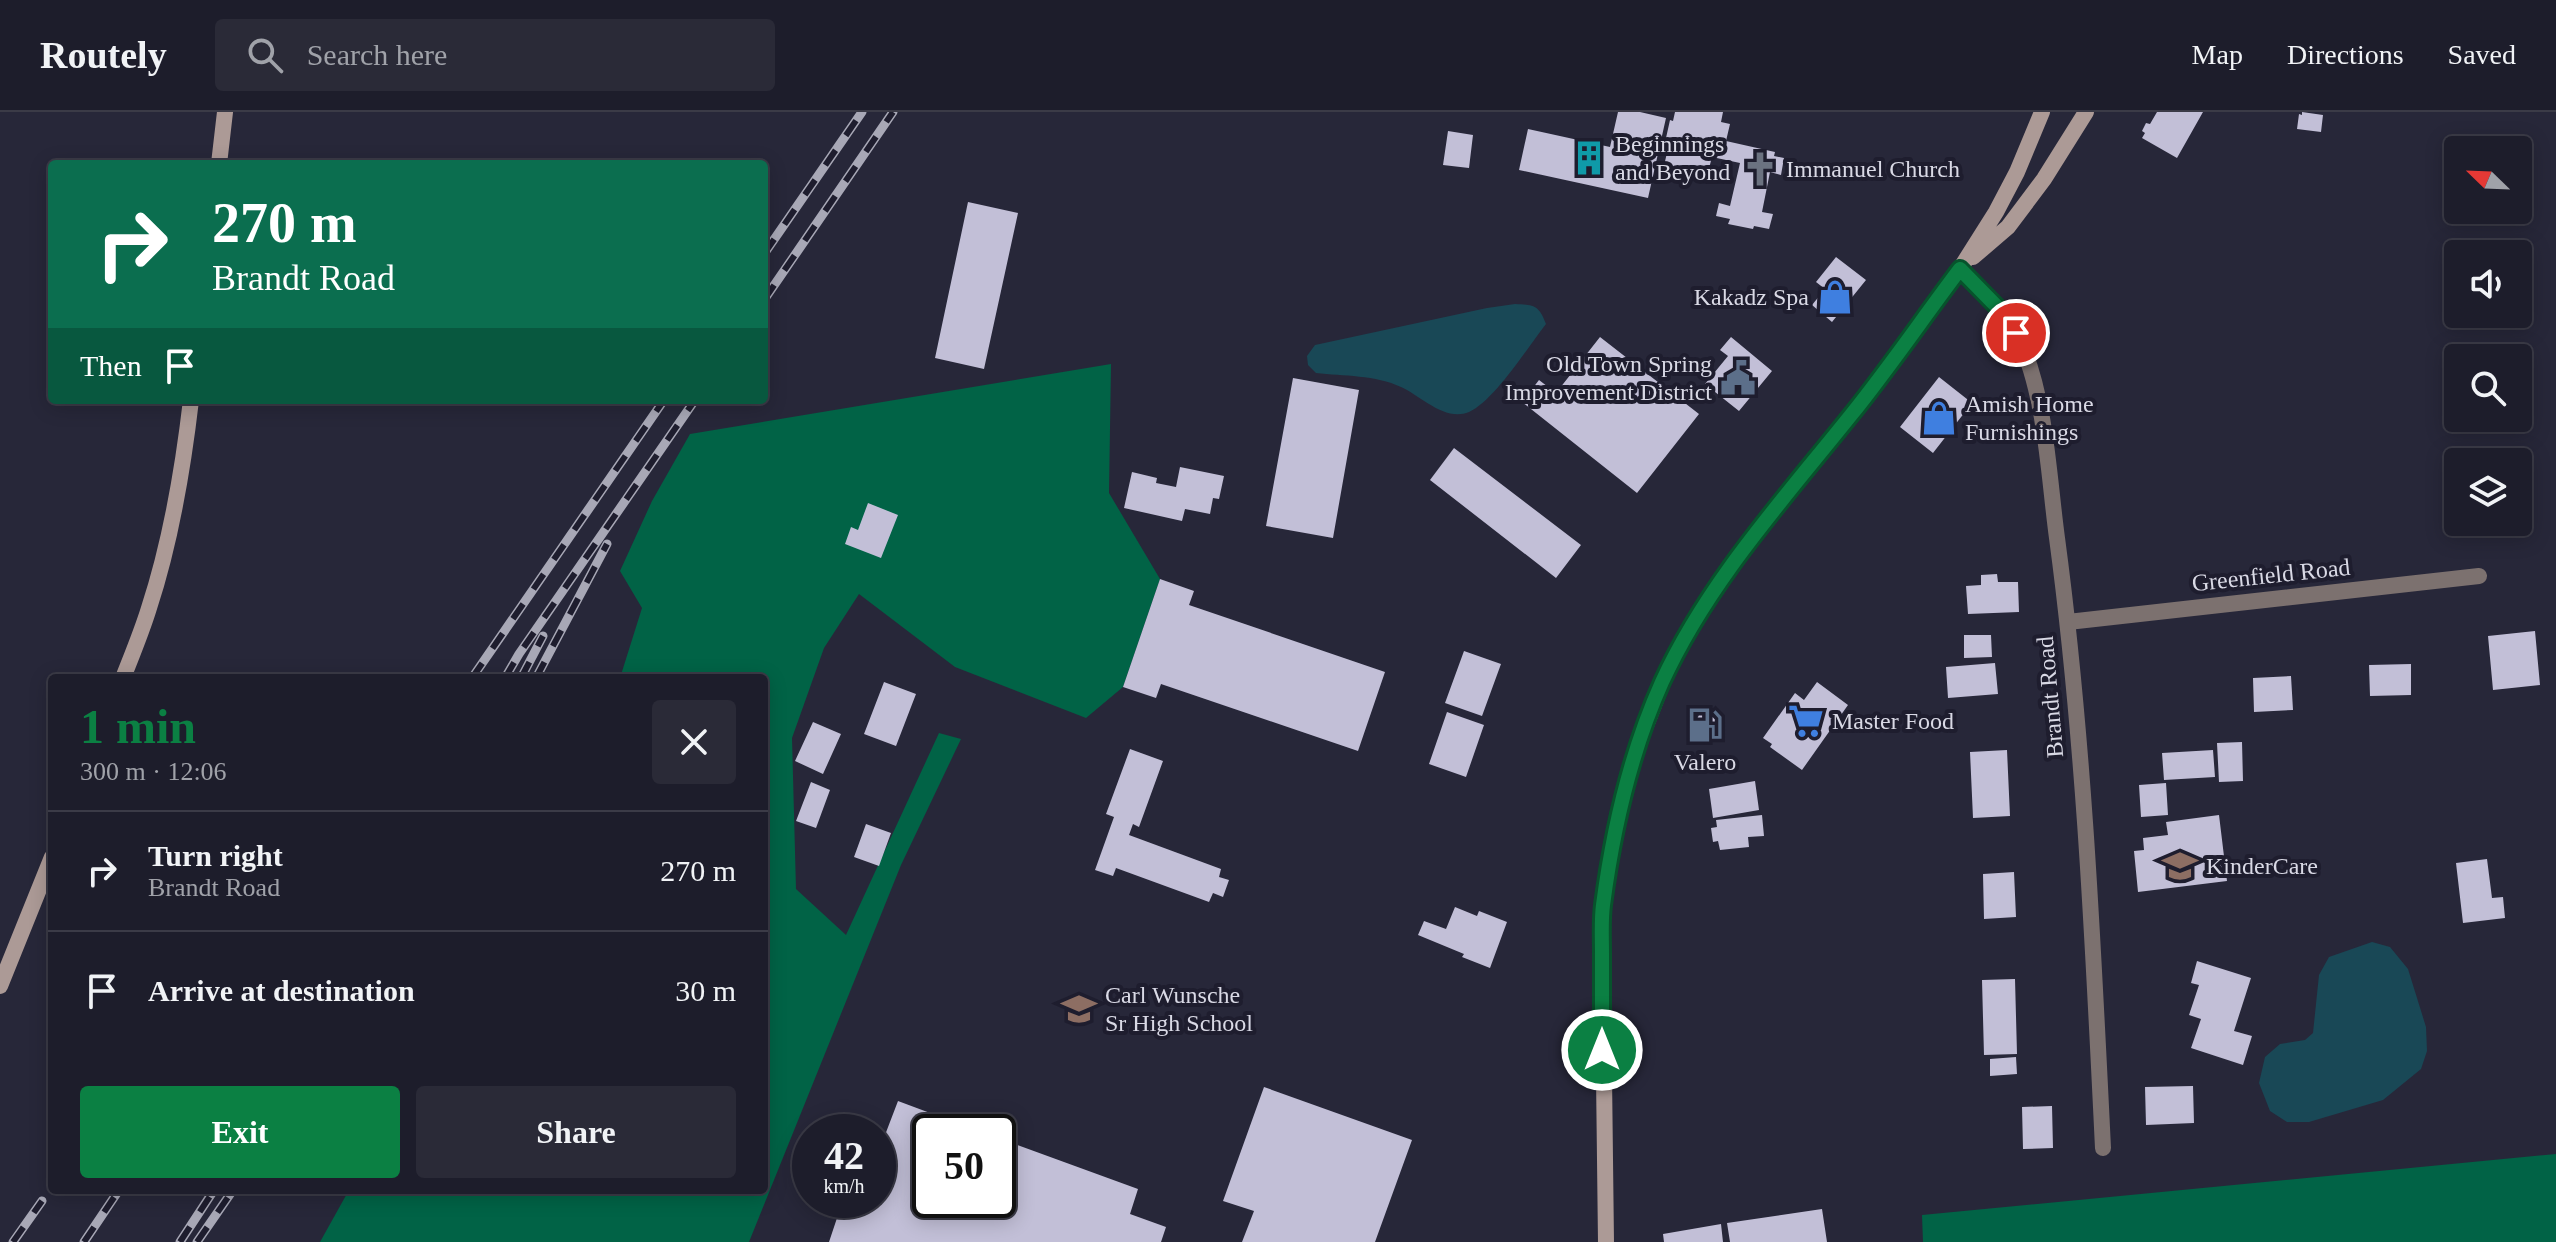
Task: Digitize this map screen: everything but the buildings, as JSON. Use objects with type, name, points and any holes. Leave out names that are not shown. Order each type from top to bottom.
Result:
[{"type":"main road","points":[[219,160],[225,112]]},
{"type":"main road","points":[[1606,1242],[1602,909],[1611,851],[1643,733],[1662,684],[1708,600],[1767,517],[1853,412],[1960,269],[2017,172],[2042,112]]},
{"type":"main road","points":[[1960,269],[2008,227],[2044,179],[2086,112]]},
{"type":"main road","points":[[125,674],[150,607],[163,558],[184,456],[190,404]]},
{"type":"main road","points":[[0,986],[48,867]]},
{"type":"street","name":"Brandt Road","points":[[1960,269],[2008,318],[2031,370],[2039,410],[2068,622],[2090,897],[2103,1148]]},
{"type":"street","name":"Greenfield Road","points":[[2068,622],[2479,576]]},
{"type":"green space","points":[[1111,364],[1109,493],[1160,579],[1123,687],[1086,718],[955,667],[859,594],[824,648],[792,738],[796,889],[846,935],[939,733],[961,739],[901,865],[801,1114],[792,1114],[792,1135],[749,1242],[320,1242],[347,1194],[768,1194],[768,674],[621,674],[642,608],[620,571],[652,501],[690,434]]},
{"type":"green space","points":[[2556,1154],[2556,1242],[1923,1242],[1922,1215]]},
{"type":"water","points":[[1515,304],[1535,307],[1546,324],[1500,385],[1469,412],[1451,414],[1391,383],[1316,373],[1308,365],[1307,356],[1315,345]]},
{"type":"water","points":[[2372,942],[2390,947],[2408,969],[2426,1027],[2427,1051],[2421,1069],[2383,1100],[2309,1122],[2287,1122],[2270,1111],[2259,1083],[2265,1057],[2280,1044],[2305,1040],[2313,1033],[2319,975],[2329,957]]},
{"type":"railway","points":[[768,248],[862,112]]},
{"type":"railway","points":[[768,294],[893,112]]},
{"type":"railway","points":[[475,674],[661,404]]},
{"type":"railway","points":[[507,674],[692,404]]},
{"type":"railway","points":[[538,674],[607,544]]},
{"type":"railway","points":[[523,674],[543,636]]},
{"type":"railway","points":[[84,1242],[116,1194]]},
{"type":"railway","points":[[180,1242],[211,1194]]},
{"type":"railway","points":[[197,1242],[230,1194]]},
{"type":"railway","points":[[13,1242],[42,1201]]},
{"type":"place","name":"Beginnings and Beyond","points":[[1589,158]]},
{"type":"place","name":"Immanuel Church","points":[[1760,169]]},
{"type":"place","name":"Kakadz Spa","points":[[1835,297]]},
{"type":"place","name":"Old Town Spring Improvement District","points":[[1738,378]]},
{"type":"place","name":"Amish Home Furnishings","points":[[1939,418]]},
{"type":"place","name":"Master Food","points":[[1806,721]]},
{"type":"place","name":"Valero","points":[[1705,725]]},
{"type":"place","name":"KinderCare","points":[[2180,866]]},
{"type":"place","name":"Carl Wunsche Sr High School","points":[[1079,1009]]},
{"type":"route","points":[[1602,1050],[1602,909],[1611,851],[1643,733],[1662,684],[1700,611],[1767,517],[1853,412],[1960,269],[2008,318],[2016,333]]}]
